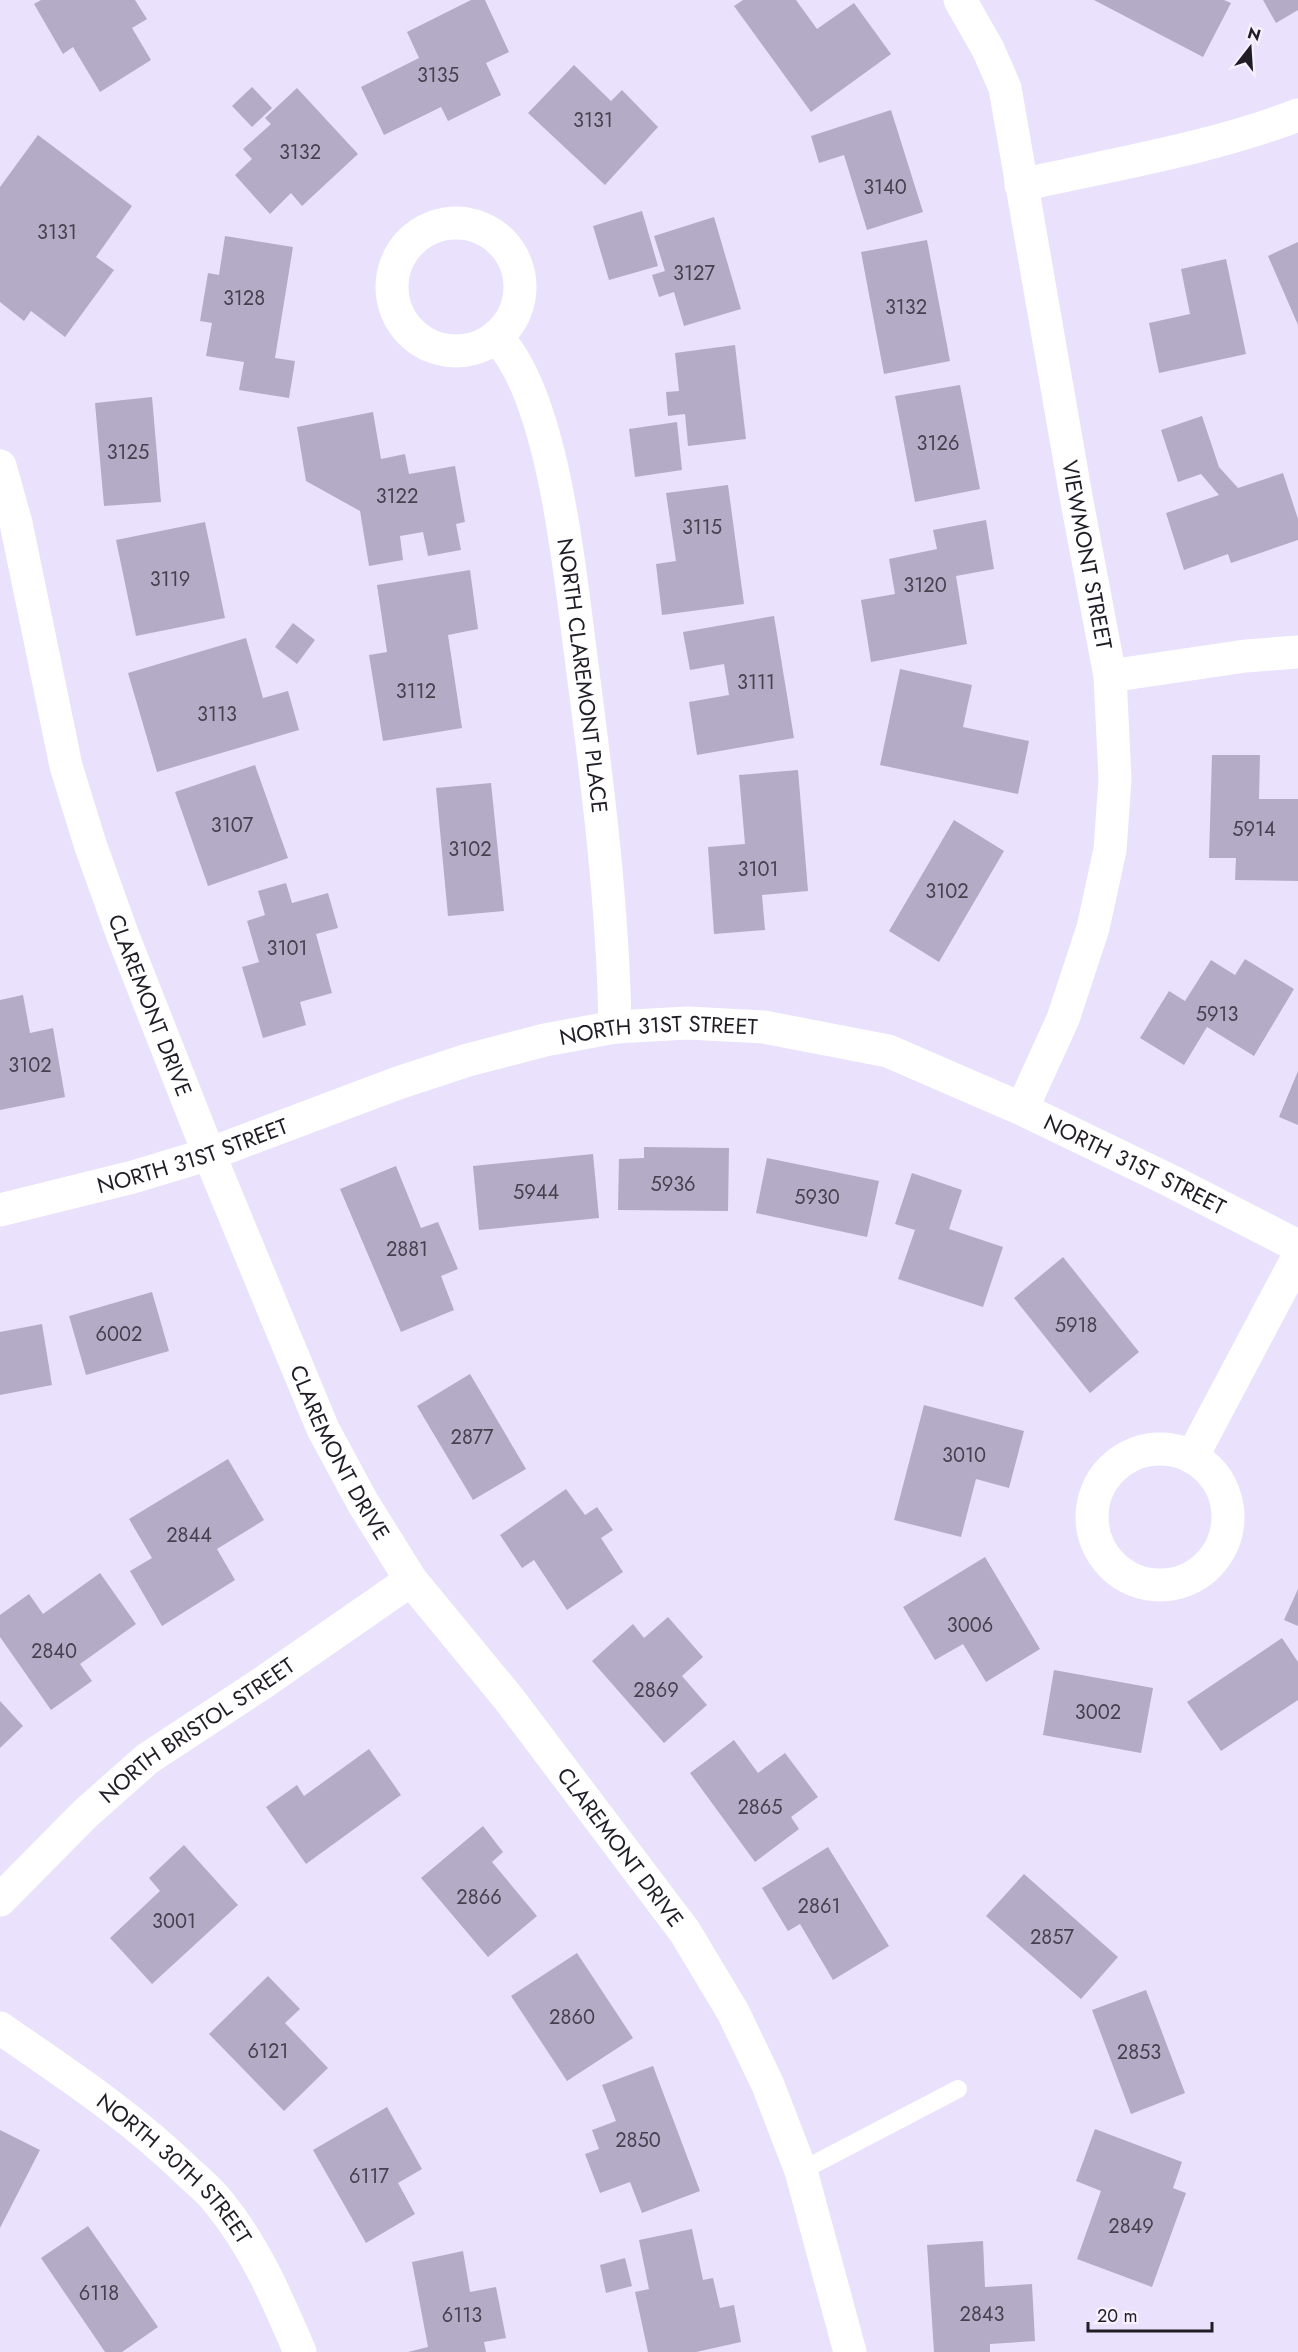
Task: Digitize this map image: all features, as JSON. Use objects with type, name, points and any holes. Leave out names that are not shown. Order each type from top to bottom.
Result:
[{"type":"street","name":"VIEWMONT STREET","points":[[960,0],[988,49],[1005,88],[1110,676],[1114,779],[1110,850],[1093,927],[1063,1019],[1022,1109]]},
{"type":"street","points":[[1021,185],[1197,148],[1268,127],[1298,115]]},
{"type":"street","name":"NORTH CLAREMONT PLACE","points":[[496,337],[506,346],[534,402],[558,501],[570,574],[605,841],[614,962],[615,1027]]},
{"type":"street","name":"CLAREMONT DRIVE","points":[[0,466],[16,523],[45,673],[70,777],[123,936],[209,1154],[323,1429],[363,1503],[411,1580],[509,1699],[685,1932],[733,2012],[768,2085],[801,2170],[850,2352]]},
{"type":"street","points":[[1110,676],[1245,656],[1298,652]]},
{"type":"street","name":"NORTH 31ST STREET","points":[[0,1210],[133,1177],[209,1154],[399,1083],[468,1060],[545,1040],[615,1027],[688,1023],[764,1027],[888,1051],[1022,1109],[1298,1246]]},
{"type":"street","points":[[1192,1457],[1298,1257]]},
{"type":"street","points":[[1150,1449],[1172,1450],[1192,1457],[1209,1469],[1224,1497],[1227,1507],[1227,1529],[1220,1549],[1208,1566],[1190,1578],[1179,1582],[1169,1585],[1148,1584],[1128,1578],[1110,1564],[1098,1547],[1092,1526],[1092,1505],[1099,1485],[1112,1468],[1130,1456],[1150,1449]]},
{"type":"street","name":"NORTH BRISTOL STREET","points":[[0,1900],[85,1814],[147,1759],[261,1684],[411,1580]]},
{"type":"street","name":"NORTH 30TH STREET","points":[[0,2028],[116,2109],[167,2152],[220,2203],[249,2244],[280,2305],[300,2352]]},
{"type":"lane","points":[[801,2170],[958,2089]]},
{"type":"building","points":[[41,0],[135,0],[147,19],[132,28],[151,60],[100,92],[73,47],[63,54],[34,4]]},
{"type":"building","points":[[471,0],[485,0],[509,52],[486,63],[501,95],[448,121],[441,107],[384,135],[361,87],[419,58],[407,32]]},
{"type":"building","points":[[743,0],[796,0],[817,29],[854,3],[891,54],[811,112],[734,6]]},
{"type":"building","points":[[1094,0],[1224,0],[1231,3],[1203,57]]},
{"type":"building","points":[[1263,0],[1298,0],[1298,10],[1276,23]]},
{"type":"building","points":[[574,65],[611,101],[622,90],[658,127],[605,185],[528,113]]},
{"type":"building","points":[[252,87],[272,108],[252,127],[232,106]]},
{"type":"building","points":[[297,88],[358,154],[302,206],[291,193],[270,214],[235,175],[252,159],[243,149],[271,124],[265,118]]},
{"type":"building","points":[[891,110],[923,212],[867,230],[844,155],[819,163],[811,136]]},
{"type":"building","points":[[38,135],[132,206],[96,257],[114,270],[65,337],[31,311],[24,321],[0,302],[0,187]]},
{"type":"building","points":[[642,211],[658,266],[609,280],[593,226]]},
{"type":"building","points":[[714,217],[741,309],[684,326],[674,292],[659,297],[652,275],[665,271],[654,236]]},
{"type":"building","points":[[225,236],[293,247],[275,358],[295,361],[289,398],[239,390],[244,362],[206,356],[212,323],[200,321],[208,273],[219,275]]},
{"type":"building","points":[[927,240],[950,361],[884,374],[861,252]]},
{"type":"building","points":[[1298,242],[1298,325],[1268,256]]},
{"type":"building","points":[[1226,259],[1246,354],[1159,373],[1149,323],[1190,314],[1181,269]]},
{"type":"building","points":[[735,345],[746,439],[688,446],[685,414],[668,416],[666,392],[679,391],[675,353]]},
{"type":"building","points":[[960,385],[980,489],[915,502],[895,396]]},
{"type":"building","points":[[152,397],[161,502],[104,506],[95,403]]},
{"type":"building","points":[[373,412],[381,459],[405,454],[409,474],[455,466],[465,522],[456,524],[461,550],[428,556],[423,532],[400,536],[403,560],[369,566],[360,511],[306,481],[297,427]]},
{"type":"building","points":[[1202,416],[1219,467],[1238,488],[1283,473],[1298,519],[1298,540],[1231,563],[1228,554],[1184,570],[1166,513],[1219,495],[1201,474],[1178,482],[1161,430]]},
{"type":"building","points":[[677,422],[682,470],[635,477],[629,429]]},
{"type":"building","points":[[728,485],[744,604],[662,615],[656,564],[676,561],[666,493]]},
{"type":"building","points":[[986,520],[994,569],[956,576],[967,644],[871,662],[861,600],[895,594],[889,559],[937,549],[933,530]]},
{"type":"building","points":[[205,522],[225,618],[136,636],[116,540]]},
{"type":"building","points":[[470,570],[478,629],[448,635],[462,728],[383,741],[369,655],[387,652],[377,585]]},
{"type":"building","points":[[774,616],[794,738],[697,755],[689,702],[729,695],[724,664],[690,670],[683,632]]},
{"type":"building","points":[[293,623],[315,640],[297,664],[275,647]]},
{"type":"building","points":[[246,638],[263,698],[288,691],[299,730],[157,772],[128,673]]},
{"type":"building","points":[[900,669],[972,685],[963,727],[1029,741],[1018,794],[880,765]]},
{"type":"building","points":[[1212,755],[1260,755],[1259,799],[1298,799],[1298,881],[1235,880],[1236,858],[1209,858]]},
{"type":"building","points":[[255,765],[288,858],[208,886],[175,792]]},
{"type":"building","points":[[798,770],[808,891],[762,895],[765,930],[714,934],[708,847],[745,844],[739,775]]},
{"type":"building","points":[[491,783],[504,911],[448,916],[436,788]]},
{"type":"building","points":[[954,820],[1004,851],[939,962],[889,931]]},
{"type":"building","points":[[286,883],[292,903],[328,893],[338,928],[316,934],[332,993],[300,1002],[306,1025],[263,1038],[242,967],[259,962],[247,921],[265,915],[258,891]]},
{"type":"building","points":[[1245,959],[1294,989],[1254,1056],[1207,1027],[1184,1065],[1140,1038],[1169,991],[1185,1001],[1211,960],[1235,975]]},
{"type":"building","points":[[23,995],[30,1033],[53,1028],[65,1097],[0,1110],[0,1000]]},
{"type":"building","points":[[1298,1071],[1298,1125],[1279,1117]]},
{"type":"building","points":[[644,1147],[729,1148],[728,1211],[618,1210],[619,1159],[644,1158]]},
{"type":"building","points":[[593,1154],[599,1218],[479,1230],[473,1166]]},
{"type":"building","points":[[767,1158],[879,1181],[867,1237],[756,1213]]},
{"type":"building","points":[[396,1166],[421,1228],[438,1222],[458,1269],[441,1276],[454,1310],[401,1332],[340,1189]]},
{"type":"building","points":[[912,1173],[962,1190],[949,1229],[1003,1247],[983,1307],[898,1279],[915,1230],[895,1224]]},
{"type":"building","points":[[1063,1257],[1139,1352],[1090,1393],[1014,1298]]},
{"type":"building","points":[[152,1292],[169,1351],[86,1375],[69,1316]]},
{"type":"building","points":[[42,1324],[52,1385],[0,1395],[0,1332]]},
{"type":"building","points":[[470,1374],[526,1469],[473,1500],[417,1406]]},
{"type":"building","points":[[924,1405],[1024,1431],[1009,1488],[976,1479],[961,1537],[894,1520]]},
{"type":"building","points":[[228,1459],[264,1520],[217,1549],[235,1580],[162,1626],[130,1571],[152,1558],[129,1519]]},
{"type":"building","points":[[566,1489],[585,1515],[597,1507],[613,1530],[601,1538],[623,1572],[567,1610],[534,1560],[522,1568],[500,1535]]},
{"type":"building","points":[[985,1557],[1040,1649],[986,1682],[963,1644],[935,1660],[903,1607]]},
{"type":"building","points":[[100,1573],[136,1624],[80,1664],[92,1681],[51,1710],[0,1637],[0,1615],[29,1594],[43,1614]]},
{"type":"building","points":[[1298,1589],[1298,1626],[1284,1620]]},
{"type":"building","points":[[668,1617],[703,1657],[682,1676],[707,1705],[664,1743],[592,1661],[633,1624],[644,1638]]},
{"type":"building","points":[[1282,1638],[1298,1662],[1298,1700],[1221,1751],[1187,1702]]},
{"type":"building","points":[[1054,1670],[1153,1688],[1141,1753],[1043,1735]]},
{"type":"building","points":[[0,1701],[23,1726],[0,1748]]},
{"type":"building","points":[[734,1740],[758,1773],[785,1753],[818,1797],[791,1817],[799,1829],[755,1862],[690,1773]]},
{"type":"building","points":[[369,1749],[401,1795],[306,1864],[266,1807],[297,1785],[304,1796]]},
{"type":"building","points":[[483,1826],[503,1852],[492,1862],[537,1916],[488,1957],[421,1878]]},
{"type":"building","points":[[184,1845],[238,1905],[152,1984],[110,1938],[160,1891],[149,1878]]},
{"type":"building","points":[[828,1847],[889,1946],[833,1980],[800,1924],[788,1931],[762,1888]]},
{"type":"building","points":[[1024,1874],[1118,1957],[1081,1999],[986,1916]]},
{"type":"building","points":[[577,1953],[633,2038],[567,2081],[511,1996]]},
{"type":"building","points":[[268,1976],[300,2009],[285,2023],[328,2068],[284,2111],[209,2034]]},
{"type":"building","points":[[1146,1990],[1185,2093],[1131,2114],[1092,2010]]},
{"type":"building","points":[[653,2066],[700,2191],[642,2213],[630,2182],[600,2193],[585,2154],[599,2149],[592,2130],[616,2121],[602,2085]]},
{"type":"building","points":[[387,2107],[422,2169],[398,2183],[415,2214],[366,2243],[313,2150]]},
{"type":"building","points":[[1095,2129],[1182,2162],[1173,2188],[1186,2193],[1152,2287],[1077,2259],[1101,2191],[1076,2181]]},
{"type":"building","points":[[0,2130],[40,2150],[0,2228]]},
{"type":"building","points":[[88,2226],[158,2327],[122,2352],[105,2352],[41,2258]]},
{"type":"building","points":[[692,2229],[703,2280],[713,2278],[720,2308],[734,2305],[741,2342],[696,2352],[648,2352],[635,2292],[649,2289],[639,2240]]},
{"type":"building","points":[[983,2241],[985,2287],[1032,2284],[1035,2341],[990,2344],[990,2352],[934,2352],[927,2245]]},
{"type":"building","points":[[463,2251],[470,2292],[496,2287],[506,2338],[484,2342],[486,2352],[408,2352],[428,2347],[412,2262]]},
{"type":"building","points":[[625,2258],[632,2286],[606,2293],[600,2265]]}]
